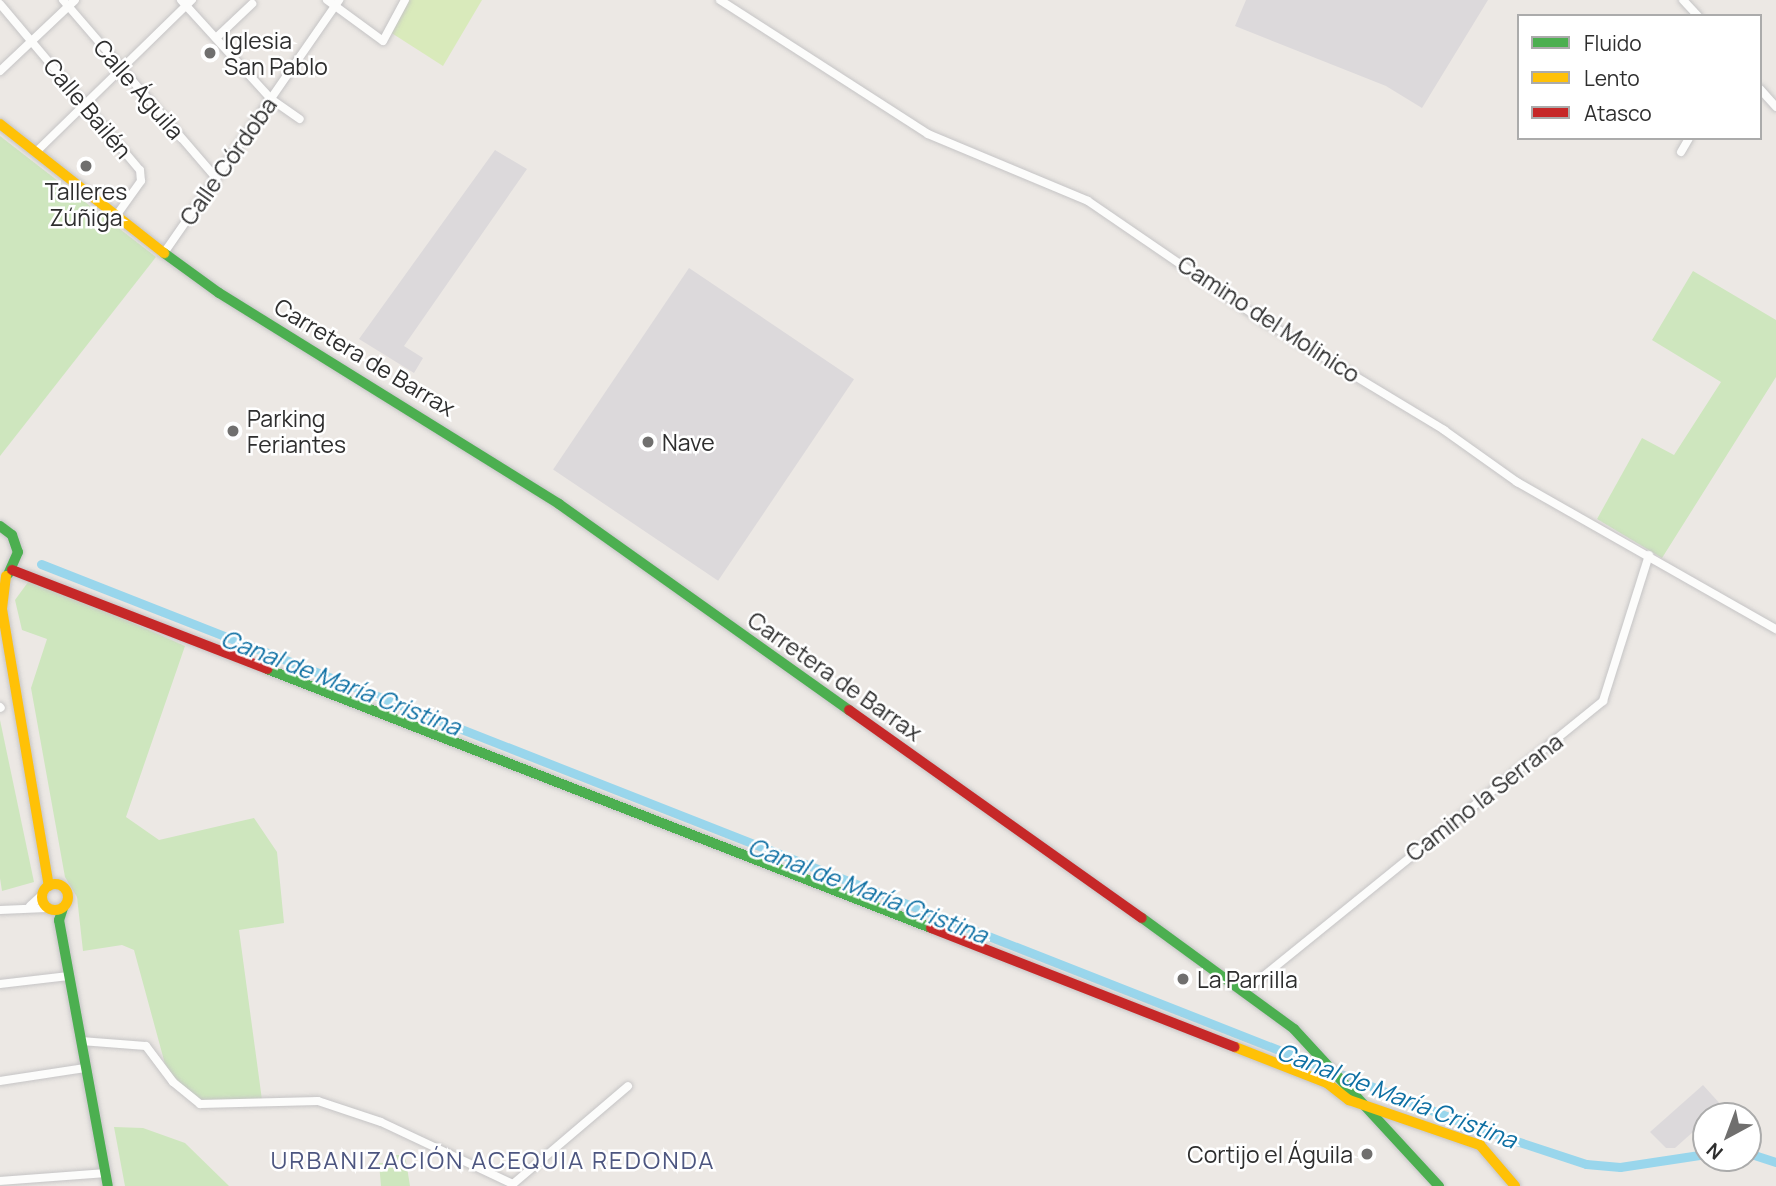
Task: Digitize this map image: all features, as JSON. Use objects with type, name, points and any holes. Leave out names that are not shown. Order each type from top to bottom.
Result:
[{"type":"main road","name":"Carretera de Barrax","points":[[0,124],[219,293],[559,504],[1245,990],[1294,1030],[1439,1186]]},
{"type":"main road","points":[[0,526],[16,543],[6,575],[1,607],[54,909],[59,920],[108,1186]]},
{"type":"main road","points":[[6,575],[1327,1083],[1364,1106],[1480,1145],[1515,1186]]},
{"type":"main road","points":[[50,886],[68,896],[54,909]]},
{"type":"street","points":[[333,2],[383,41],[405,0]]},
{"type":"street","name":"Camino del Molinico","points":[[720,0],[928,134],[1088,201],[1262,320],[1444,430],[1517,482],[1776,629]]},
{"type":"street","points":[[1683,0],[1696,14]]},
{"type":"street","points":[[0,71],[69,2]]},
{"type":"street","name":"Calle Águila","points":[[69,2],[216,178]]},
{"type":"street","points":[[36,152],[187,2],[271,99],[300,119]]},
{"type":"street","name":"Calle Córdoba","points":[[164,253],[271,99],[333,2]]},
{"type":"street","name":"Calle Bailén","points":[[0,4],[142,176],[116,216]]},
{"type":"street","points":[[216,38],[252,4]]},
{"type":"street","points":[[1762,91],[1776,107]]},
{"type":"street","points":[[1681,152],[1688,140]]},
{"type":"street","name":"Camino la Serrana","points":[[1245,990],[1603,702],[1649,555]]},
{"type":"street","points":[[30,906],[50,886]]},
{"type":"street","points":[[0,910],[30,906],[54,909]]},
{"type":"street","points":[[0,984],[69,976]]},
{"type":"street","points":[[81,1041],[146,1045],[173,1082],[200,1104],[318,1101],[382,1122],[513,1185],[628,1086]]},
{"type":"street","points":[[0,1081],[85,1068]]},
{"type":"street","points":[[0,1181],[106,1173]]},
{"type":"shaded area","points":[[1246,0],[1488,0],[1422,108],[1386,86],[1235,26]]},
{"type":"shaded area","points":[[495,150],[527,169],[404,346],[423,358],[414,373],[359,339]]},
{"type":"shaded area","points":[[689,268],[854,379],[718,581],[553,469]]},
{"type":"shaded area","points":[[1703,1085],[1718,1102],[1692,1102],[1692,1133],[1675,1148],[1666,1148],[1650,1132]]},
{"type":"green space","points":[[409,0],[482,0],[443,66],[390,32]]},
{"type":"green space","points":[[0,136],[156,257],[0,456]]},
{"type":"green space","points":[[1693,271],[1776,320],[1776,377],[1662,558],[1597,519],[1642,438],[1674,455],[1721,382],[1652,340]]},
{"type":"green space","points":[[31,578],[185,646],[126,817],[159,840],[254,818],[277,852],[284,923],[239,930],[262,1100],[202,1101],[179,1085],[165,1064],[134,950],[122,945],[83,951],[77,897],[65,877],[31,688],[47,639],[22,630],[15,600]]},
{"type":"green space","points":[[0,720],[34,882],[2,891],[0,878]]},
{"type":"green space","points":[[114,1127],[143,1128],[185,1143],[229,1186],[125,1186]]},
{"type":"green space","points":[[392,1155],[405,1155],[410,1186],[381,1186],[379,1163],[391,1163]]},
{"type":"waterway","name":"Canal de María Cristina","points":[[41,564],[1327,1069]]},
{"type":"waterway","name":"Canal de María Cristina","points":[[1340,1074],[1474,1127],[1586,1164],[1620,1167],[1692,1156]]},
{"type":"waterway","name":"Canal de María Cristina","points":[[1762,1158],[1776,1162]]},
{"type":"traffic: fast","points":[[164,253],[219,293],[559,504],[849,710]]},
{"type":"traffic: fast","points":[[0,526],[12,535],[18,552],[8,574]]},
{"type":"traffic: fast","points":[[267,669],[931,928]]},
{"type":"traffic: fast","points":[[63,908],[59,920],[108,1186]]},
{"type":"traffic: fast","points":[[1142,918],[1294,1029],[1439,1186]]},
{"type":"traffic: slow","points":[[0,124],[164,253]]},
{"type":"traffic: slow","points":[[6,576],[2,609],[49,886]]},
{"type":"traffic: slow","points":[[55,884],[64,888],[68,897],[64,906],[55,910],[46,906],[42,897],[46,888],[55,884]]},
{"type":"traffic: slow","points":[[1235,1047],[1327,1083],[1349,1100],[1480,1145],[1515,1186]]},
{"type":"traffic: jam","points":[[12,570],[267,669]]},
{"type":"traffic: jam","points":[[849,710],[1142,918]]},
{"type":"traffic: jam","points":[[931,928],[1235,1047]]},
{"type":"place","name":"Iglesia San Pablo","points":[[210,53]]},
{"type":"place","name":"Talleres Zúñiga","points":[[86,166]]},
{"type":"place","name":"Parking Feriantes","points":[[233,431]]},
{"type":"place","name":"Nave","points":[[648,442]]},
{"type":"place","name":"La Parrilla","points":[[1183,979]]},
{"type":"place","name":"Cortijo el Águila","points":[[1367,1154]]},
{"type":"district","name":"URBANIZACIÓN ACEQUIA REDONDA","points":[[493,1160]]}]
